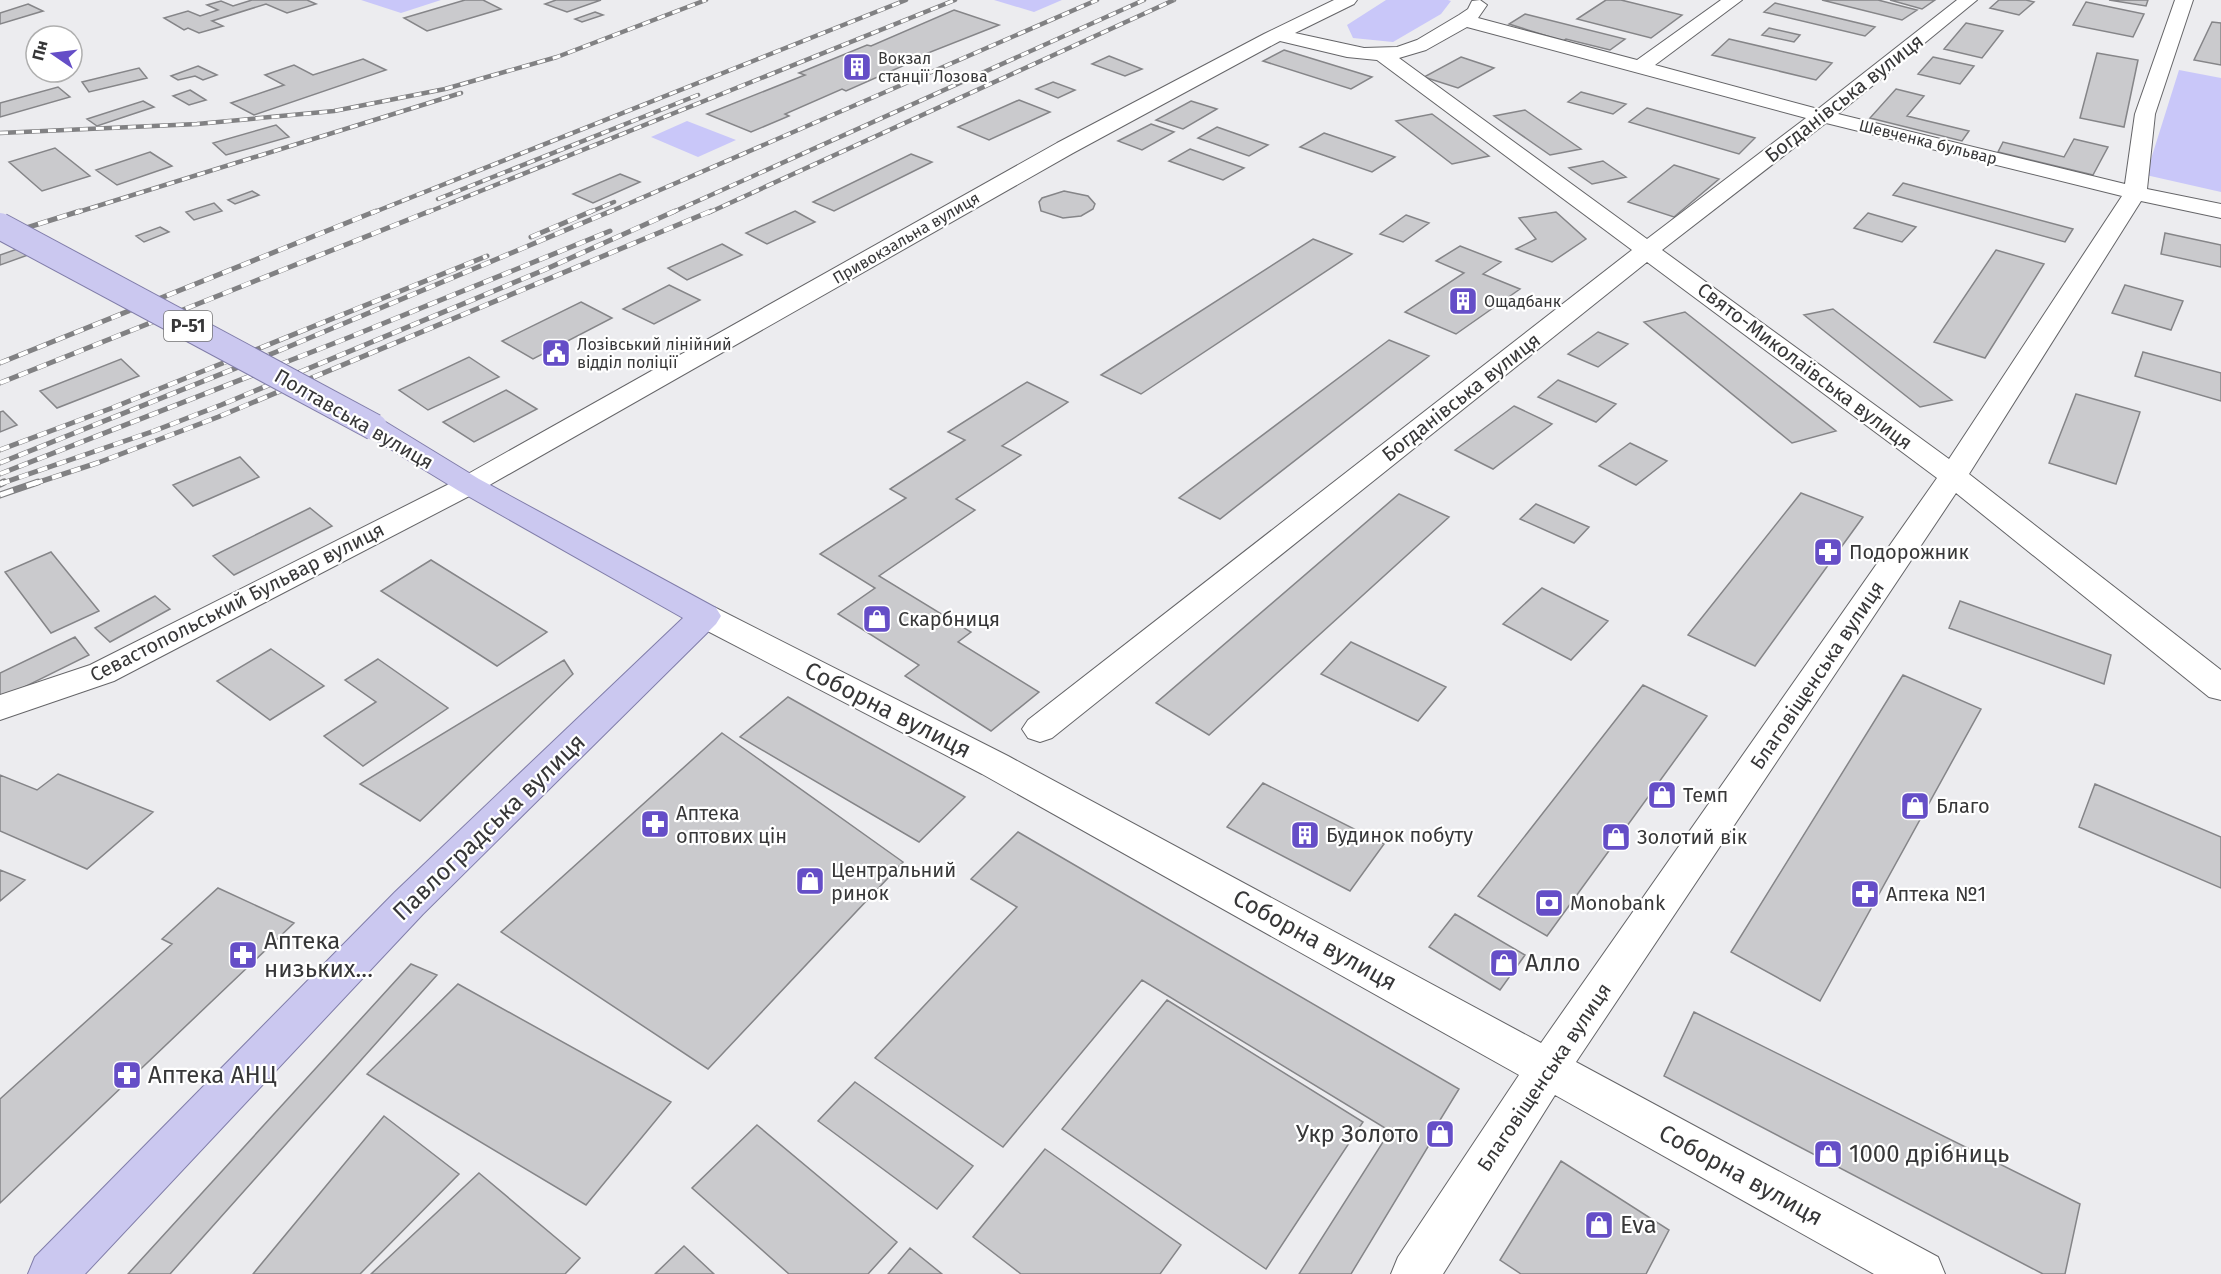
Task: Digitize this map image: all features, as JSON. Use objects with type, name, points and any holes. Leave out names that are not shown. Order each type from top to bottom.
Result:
[{"type":"main road","name":"Полтавська вулиця","points":[[0,226],[374,427],[470,485],[705,616]]},
{"type":"main road","name":"Павлоградська вулиця","points":[[52,1274],[409,903],[705,616]]},
{"type":"street","name":"Привокзальна вулиця","points":[[470,485],[1065,148],[1279,34],[1348,0]]},
{"type":"street","points":[[1279,34],[1352,51],[1381,54],[1414,48],[1477,10],[1476,0]]},
{"type":"street","points":[[1640,67],[1733,0]]},
{"type":"street","name":"Богданівська вулиця","points":[[1040,729],[1968,0]]},
{"type":"street","points":[[2135,193],[2145,114],[2184,0]]},
{"type":"street","name":"Шевченка бульвар","points":[[1463,20],[1822,116],[2135,193],[2221,211]]},
{"type":"street","name":"Свято-Миколаївська вулиця","points":[[1381,54],[1953,476],[2221,688]]},
{"type":"street","name":"Благовіщенська вулиця","points":[[1415,1274],[1548,1068],[1953,476],[2135,193]]},
{"type":"street","name":"Севастопольський Бульвар вулиця","points":[[0,708],[102,673],[470,485]]},
{"type":"street","name":"Соборна вулиця","points":[[705,616],[995,765],[1921,1274]]},
{"type":"shaded area","points":[[361,0],[441,0],[401,13]]},
{"type":"shaded area","points":[[994,0],[1062,0],[1034,12]]},
{"type":"shaded area","points":[[1386,0],[1451,1],[1441,14],[1393,42],[1353,38],[1347,25]]},
{"type":"shaded area","points":[[2179,70],[2221,78],[2221,192],[2146,175]]},
{"type":"shaded area","points":[[687,121],[736,140],[698,157],[651,137]]},
{"type":"building","points":[[252,0],[307,0],[316,4],[287,13],[266,4],[212,21],[223,26],[199,33],[188,28],[184,30],[164,18],[188,11],[200,16],[218,10],[207,5],[221,1],[233,6]]},
{"type":"building","points":[[465,0],[483,0],[501,9],[427,31],[404,18]]},
{"type":"building","points":[[556,0],[601,0],[567,12],[545,4]]},
{"type":"building","points":[[1606,0],[1621,0],[1682,15],[1651,38],[1577,19]]},
{"type":"building","points":[[1822,0],[1878,0],[1917,10],[1902,20]]},
{"type":"building","points":[[1890,0],[1935,0],[1922,9]]},
{"type":"building","points":[[1999,0],[2034,2],[2019,15],[1990,8]]},
{"type":"building","points":[[2109,0],[2148,0],[2146,6]]},
{"type":"building","points":[[2086,2],[2144,14],[2133,37],[2073,25]]},
{"type":"building","points":[[1775,3],[1875,27],[1865,36],[1764,12]]},
{"type":"building","points":[[28,4],[43,11],[0,24],[0,13]]},
{"type":"building","name":"Вокзал станції Лозова","points":[[954,10],[999,25],[910,60],[914,61],[846,91],[842,89],[751,132],[707,114],[805,75],[799,73],[867,45],[871,46]]},
{"type":"building","points":[[595,12],[603,15],[582,22],[575,19]]},
{"type":"building","points":[[1525,14],[1625,39],[1610,50],[1566,39],[1563,41],[1509,24]]},
{"type":"building","points":[[2212,22],[2221,23],[2221,65],[2194,60]]},
{"type":"building","points":[[1966,23],[2003,31],[1982,58],[1944,49]]},
{"type":"building","points":[[1769,28],[1800,35],[1794,42],[1762,35]]},
{"type":"building","points":[[1729,39],[1832,63],[1816,80],[1712,55]]},
{"type":"building","points":[[1284,50],[1372,77],[1351,89],[1263,61]]},
{"type":"building","points":[[2097,53],[2138,60],[2124,127],[2080,118]]},
{"type":"building","points":[[1109,56],[1142,69],[1125,76],[1092,64]]},
{"type":"building","points":[[1461,57],[1494,68],[1458,88],[1424,77]]},
{"type":"building","points":[[1933,57],[1974,66],[1960,84],[1918,74]]},
{"type":"building","points":[[363,59],[386,70],[254,115],[231,103],[284,85],[265,75],[294,65],[313,75]]},
{"type":"building","points":[[198,66],[217,75],[203,80],[195,76],[178,80],[171,76]]},
{"type":"building","points":[[139,68],[147,78],[89,92],[84,82]]},
{"type":"building","points":[[1053,82],[1075,90],[1058,98],[1036,89]]},
{"type":"building","points":[[58,87],[70,97],[0,117],[0,103]]},
{"type":"building","points":[[1896,89],[1924,96],[1907,116],[1969,131],[1962,141],[1870,118]]},
{"type":"building","points":[[190,90],[206,100],[189,105],[173,96]]},
{"type":"building","points":[[1581,92],[1626,104],[1613,114],[1568,102]]},
{"type":"building","points":[[1019,100],[1050,112],[989,140],[958,127]]},
{"type":"building","points":[[143,101],[154,107],[97,126],[87,119]]},
{"type":"building","points":[[1191,101],[1217,109],[1183,129],[1156,120]]},
{"type":"building","points":[[1647,108],[1755,138],[1739,154],[1629,122]]},
{"type":"building","points":[[1525,110],[1581,149],[1550,155],[1494,116]]},
{"type":"building","points":[[1432,114],[1489,156],[1452,164],[1396,121]]},
{"type":"building","points":[[1151,124],[1174,132],[1142,150],[1118,141]]},
{"type":"building","points":[[276,125],[289,137],[226,155],[213,143]]},
{"type":"building","points":[[1217,127],[1268,145],[1249,156],[1198,138]]},
{"type":"building","points":[[1324,133],[1395,157],[1372,172],[1300,147]]},
{"type":"building","points":[[2074,139],[2108,147],[2093,175],[1998,152],[2003,142],[2064,157]]},
{"type":"building","points":[[55,148],[90,176],[42,191],[9,162]]},
{"type":"building","points":[[1190,149],[1244,168],[1223,180],[1169,161]]},
{"type":"building","points":[[150,152],[172,166],[117,185],[96,170]]},
{"type":"building","points":[[911,154],[932,162],[834,211],[813,202]]},
{"type":"building","points":[[1603,161],[1626,177],[1592,184],[1569,168]]},
{"type":"building","points":[[1674,165],[1719,179],[1674,217],[1628,202]]},
{"type":"building","points":[[620,174],[640,182],[593,203],[573,194]]},
{"type":"building","points":[[1903,183],[2073,229],[2065,242],[1893,195]]},
{"type":"building","points":[[252,191],[259,195],[235,204],[228,200]]},
{"type":"building","points":[[1064,191],[1088,196],[1095,204],[1093,209],[1081,216],[1063,218],[1041,211],[1039,202],[1042,198]]},
{"type":"building","points":[[214,203],[222,211],[194,220],[186,212]]},
{"type":"building","points":[[795,211],[815,222],[767,244],[746,233]]},
{"type":"building","points":[[1556,212],[1586,239],[1552,262],[1516,249],[1536,239],[1519,218]]},
{"type":"building","points":[[1868,213],[1916,227],[1902,242],[1854,228]]},
{"type":"building","points":[[1406,215],[1429,223],[1403,242],[1380,234]]},
{"type":"building","points":[[160,227],[169,232],[144,242],[136,236]]},
{"type":"building","points":[[2165,233],[2221,245],[2221,267],[2161,254]]},
{"type":"building","points":[[1313,239],[1352,254],[1141,394],[1101,375]]},
{"type":"building","points":[[722,244],[742,255],[687,280],[668,268]]},
{"type":"building","name":"Ощадбанк","points":[[1460,246],[1501,262],[1483,274],[1520,289],[1456,334],[1405,312],[1464,273],[1436,261]]},
{"type":"building","points":[[20,248],[28,255],[0,265],[0,255]]},
{"type":"building","points":[[1996,250],[2044,264],[1985,358],[1934,342]]},
{"type":"building","points":[[669,285],[700,300],[654,324],[623,309]]},
{"type":"building","points":[[2125,285],[2183,301],[2171,330],[2112,313]]},
{"type":"building","points":[[581,302],[612,318],[533,359],[502,341]]},
{"type":"building","points":[[1833,309],[1952,400],[1920,407],[1804,315]]},
{"type":"building","points":[[1685,312],[1836,431],[1792,443],[1644,322]]},
{"type":"building","points":[[1598,332],[1628,344],[1598,367],[1568,354]]},
{"type":"building","points":[[1389,340],[1429,356],[1220,519],[1179,498]]},
{"type":"building","points":[[2143,352],[2221,373],[2221,401],[2135,376]]},
{"type":"building","points":[[469,357],[499,377],[428,410],[399,390]]},
{"type":"building","points":[[121,359],[139,376],[57,408],[40,391]]},
{"type":"building","points":[[1558,380],[1616,404],[1596,422],[1538,397]]},
{"type":"building","points":[[1027,382],[1068,402],[1002,446],[1021,455],[956,499],[975,510],[879,576],[971,632],[958,642],[1039,692],[991,731],[905,676],[919,665],[838,614],[875,588],[820,554],[906,498],[890,489],[965,440],[948,432]]},
{"type":"building","points":[[506,390],[537,409],[474,442],[443,422]]},
{"type":"building","points":[[2076,394],[2140,412],[2116,484],[2049,463]]},
{"type":"building","points":[[1514,406],[1552,424],[1493,469],[1455,450]]},
{"type":"building","points":[[3,411],[17,425],[0,432],[0,412]]},
{"type":"building","points":[[1630,443],[1667,461],[1636,485],[1599,466]]},
{"type":"building","points":[[240,457],[259,477],[193,506],[173,485]]},
{"type":"building","points":[[1801,493],[1863,517],[1755,666],[1688,635]]},
{"type":"building","points":[[1399,494],[1449,517],[1209,735],[1156,703]]},
{"type":"building","points":[[1536,504],[1589,527],[1574,543],[1520,519]]},
{"type":"building","points":[[310,508],[332,526],[234,575],[213,556]]},
{"type":"building","points":[[51,552],[99,611],[51,633],[5,572]]},
{"type":"building","points":[[431,560],[547,632],[497,666],[381,591]]},
{"type":"building","points":[[1542,588],[1608,621],[1571,660],[1503,624]]},
{"type":"building","points":[[155,596],[170,609],[110,642],[95,628]]},
{"type":"building","points":[[1960,601],[2111,655],[2104,684],[1949,628]]},
{"type":"building","points":[[75,637],[89,655],[0,699],[0,673]]},
{"type":"building","points":[[1351,642],[1446,687],[1418,721],[1321,674]]},
{"type":"building","points":[[271,649],[324,686],[270,720],[217,681]]},
{"type":"building","points":[[378,659],[448,708],[363,766],[324,736],[376,702],[345,680]]},
{"type":"building","points":[[564,660],[573,674],[420,821],[360,784]]},
{"type":"building","points":[[1903,675],[1981,709],[1820,1001],[1731,952]]},
{"type":"building","points":[[1643,685],[1707,716],[1547,936],[1478,896]]},
{"type":"building","points":[[788,697],[965,797],[919,842],[740,737]]},
{"type":"building","points":[[722,733],[903,862],[708,1069],[501,932]]},
{"type":"building","points":[[58,774],[153,812],[87,869],[0,831],[0,775],[37,790]]},
{"type":"building","name":"Будинок побуту","points":[[1263,783],[1384,844],[1350,891],[1227,827]]},
{"type":"building","points":[[2095,784],[2221,837],[2221,888],[2079,827]]},
{"type":"building","points":[[1018,832],[1459,1089],[1440,1120],[1443,1122],[1351,1274],[1299,1274],[1390,1131],[1142,980],[1003,1147],[875,1058],[1017,907],[971,879]]},
{"type":"building","points":[[0,870],[25,880],[0,901]]},
{"type":"building","points":[[218,888],[294,923],[0,1203],[0,1099],[172,944],[162,939]]},
{"type":"building","points":[[1455,914],[1525,955],[1500,990],[1429,947]]},
{"type":"building","points":[[411,964],[437,975],[170,1274],[128,1274]]},
{"type":"building","points":[[458,984],[671,1102],[586,1205],[367,1074]]},
{"type":"building","points":[[1167,1000],[1363,1122],[1266,1269],[1062,1129]]},
{"type":"building","points":[[1694,1012],[2080,1204],[2065,1274],[2043,1274],[1664,1076]]},
{"type":"building","points":[[855,1082],[973,1166],[937,1209],[818,1121]]},
{"type":"building","points":[[384,1116],[459,1174],[360,1274],[253,1274]]},
{"type":"building","points":[[757,1125],[897,1242],[868,1274],[789,1274],[692,1188]]},
{"type":"building","points":[[1045,1149],[1181,1245],[1160,1274],[1021,1274],[973,1237]]},
{"type":"building","points":[[1561,1161],[1669,1230],[1646,1274],[1521,1274],[1500,1260]]},
{"type":"building","points":[[479,1173],[580,1258],[565,1274],[371,1274]]},
{"type":"building","points":[[684,1246],[714,1274],[655,1274]]},
{"type":"building","points":[[910,1248],[942,1274],[888,1274]]},
{"type":"railway","points":[[0,133],[197,124],[334,111],[445,89],[557,57],[706,0]]},
{"type":"railway","points":[[372,213],[906,0]]},
{"type":"railway","points":[[426,213],[955,0]]},
{"type":"railway","points":[[607,213],[1097,0]]},
{"type":"railway","points":[[671,213],[1144,0]]},
{"type":"railway","points":[[708,213],[1174,0]]},
{"type":"railway","points":[[75,213],[461,93]]},
{"type":"railway","points":[[438,199],[698,95]]},
{"type":"railway","points":[[588,213],[614,202]]},
{"type":"railway","points":[[0,236],[80,211]]},
{"type":"railway","points":[[0,363],[376,211]]},
{"type":"railway","points":[[0,383],[430,211]]},
{"type":"railway","points":[[531,237],[592,211]]},
{"type":"railway","points":[[0,463],[276,352],[611,211]]},
{"type":"railway","points":[[4,482],[0,484],[154,431],[221,405],[544,270],[675,211]]},
{"type":"railway","points":[[33,484],[100,462],[218,417],[711,211]]},
{"type":"railway","points":[[0,474],[350,337],[610,231]]},
{"type":"railway","points":[[0,450],[112,408],[487,256]]},
{"type":"railway","points":[[0,495],[38,482]]},
{"type":"place","name":"Вокзал станції Лозова","points":[[857,67]]},
{"type":"place","name":"Ощадбанк","points":[[1463,301]]},
{"type":"place","name":"Лозівський лінійний відділ поліції","points":[[556,353]]},
{"type":"place","name":"Подорожник","points":[[1828,552]]},
{"type":"place","name":"Скарбниця","points":[[877,619]]},
{"type":"place","name":"Темп","points":[[1662,795]]},
{"type":"place","name":"Благо","points":[[1915,806]]},
{"type":"place","name":"Аптека оптових цін","points":[[655,824]]},
{"type":"place","name":"Будинок побуту","points":[[1305,835]]},
{"type":"place","name":"Золотий вік","points":[[1616,837]]},
{"type":"place","name":"Центральний ринок","points":[[810,881]]},
{"type":"place","name":"Аптека №1","points":[[1865,894]]},
{"type":"place","name":"Monobank","points":[[1549,903]]},
{"type":"place","name":"Аптека низьких...","points":[[243,955]]},
{"type":"place","name":"Алло","points":[[1504,963]]},
{"type":"place","name":"Аптека АНЦ","points":[[127,1075]]},
{"type":"place","name":"Укр Золото","points":[[1440,1134]]},
{"type":"place","name":"1000 дрібниць","points":[[1828,1154]]},
{"type":"place","name":"Eva","points":[[1599,1225]]}]
